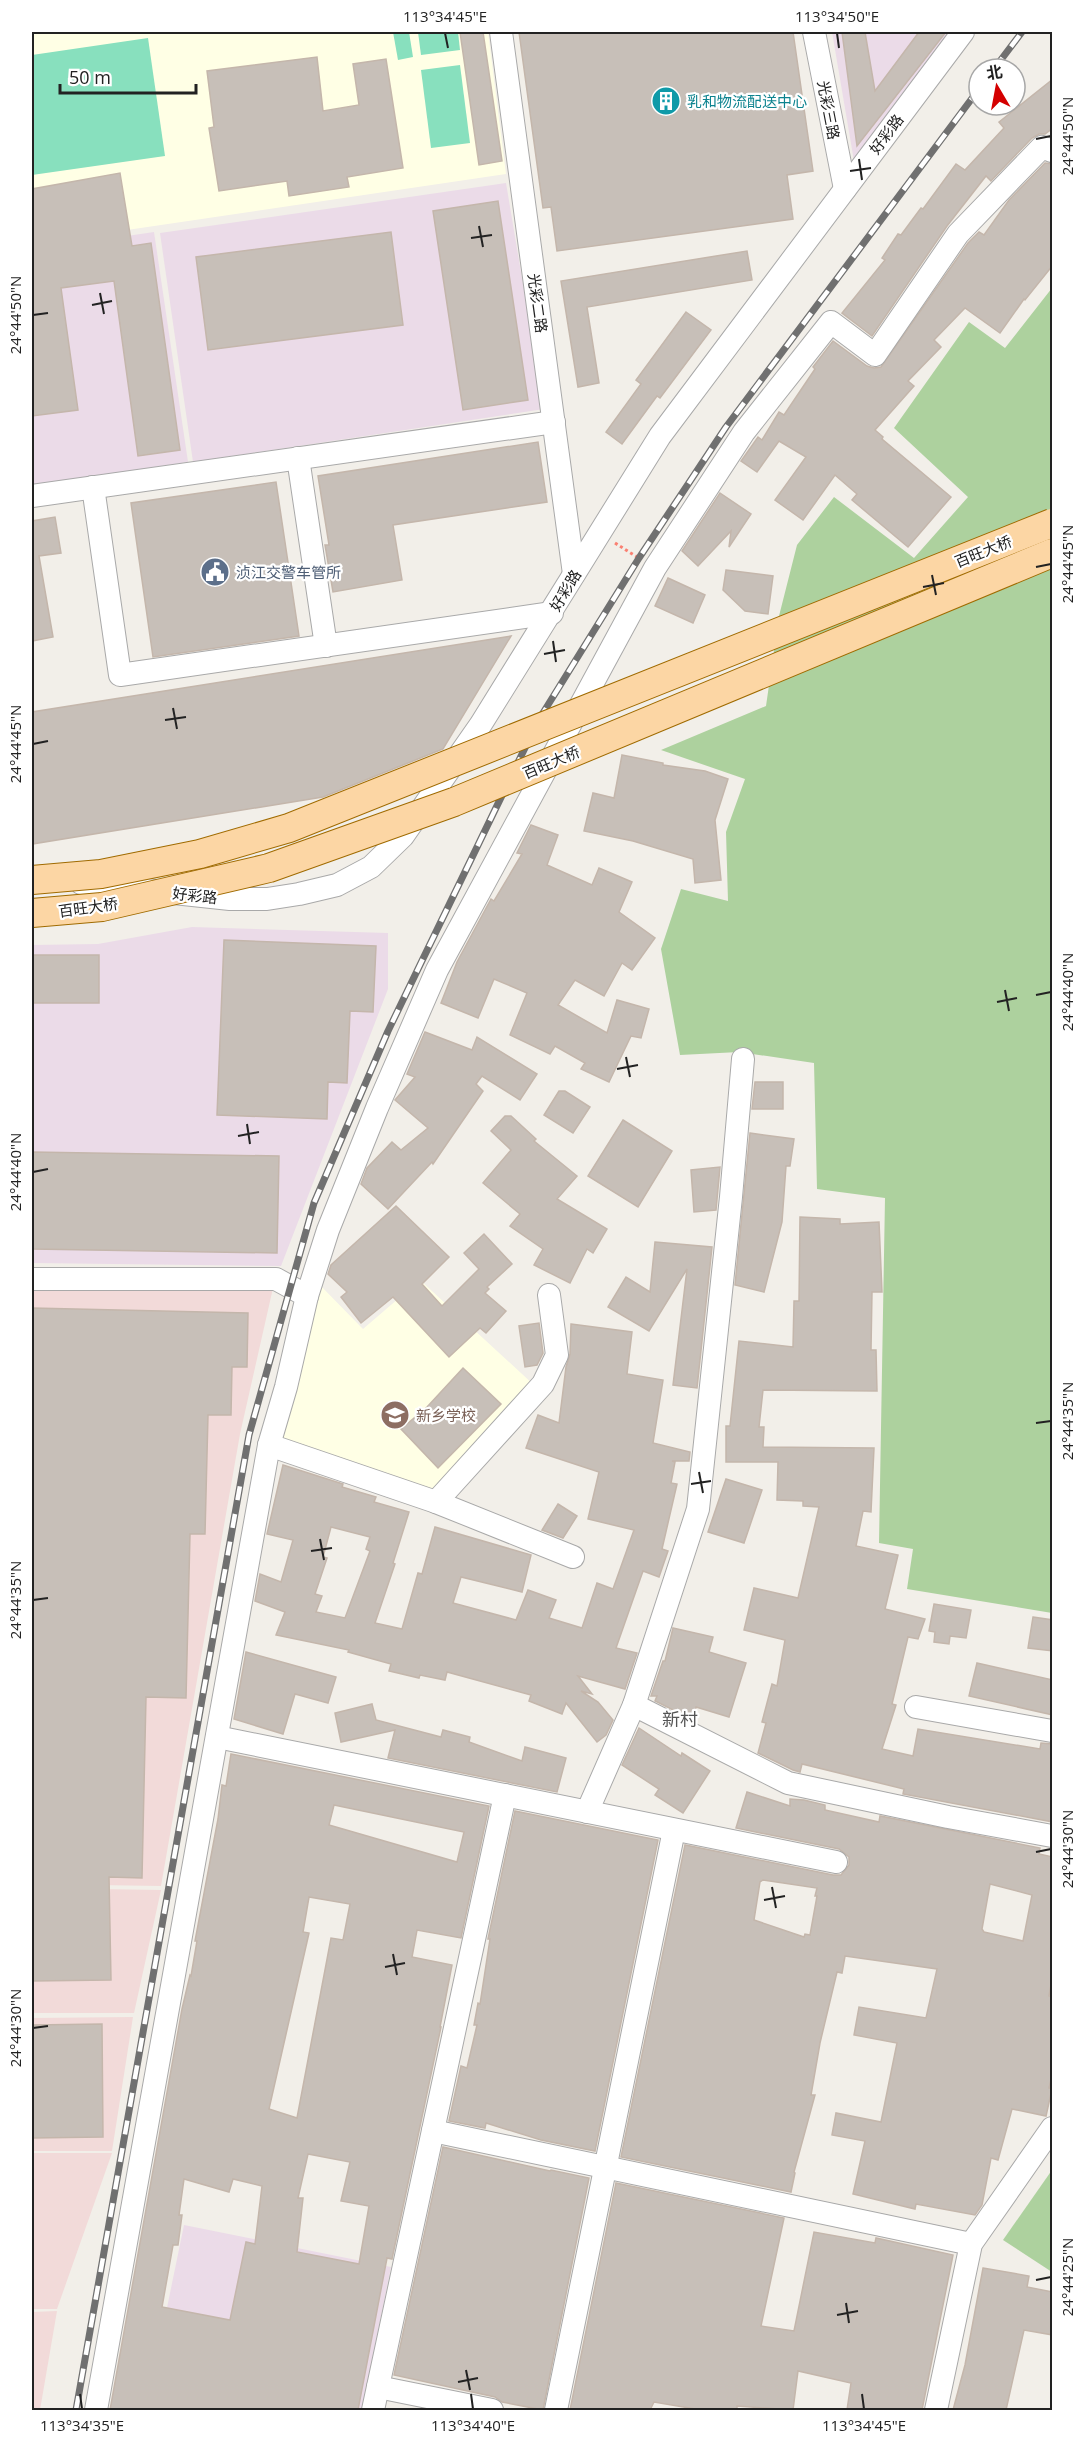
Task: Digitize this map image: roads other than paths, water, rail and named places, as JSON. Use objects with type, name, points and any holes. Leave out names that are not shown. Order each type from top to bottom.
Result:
[{"type":"main road","name":"百旺大桥","points":[[32,879],[101,874],[189,857],[289,828],[1053,523]]},
{"type":"main road","name":"百旺大桥","points":[[32,913],[102,907],[280,864],[454,802],[1053,553]]},
{"type":"street","name":"光彩二路","points":[[501,32],[574,574]]},
{"type":"street","name":"光彩三路","points":[[814,32],[845,189]]},
{"type":"street","name":"好彩路","points":[[32,879],[231,899],[267,899],[337,885],[371,867],[403,836],[481,724],[660,436],[963,32]]},
{"type":"street","points":[[96,2410],[269,1445],[286,1387],[307,1296],[328,1230],[377,1108],[437,969],[655,568],[744,432],[831,322],[875,355],[958,234],[1042,147],[1053,151]]},
{"type":"street","points":[[32,496],[554,422]]},
{"type":"street","points":[[298,458],[326,646]]},
{"type":"street","points":[[93,488],[120,675],[552,613]]},
{"type":"street","points":[[586,1812],[634,1705],[698,1509],[743,1059]]},
{"type":"street","points":[[32,1279],[276,1279],[307,1296]]},
{"type":"street","points":[[436,1502],[543,1384],[557,1355],[549,1295]]},
{"type":"street","points":[[269,1445],[436,1502],[573,1557]]},
{"type":"street","points":[[634,1705],[788,1783],[948,1817],[1053,1836]]},
{"type":"street","points":[[916,1707],[1053,1731]]},
{"type":"street","points":[[217,1737],[836,1862]]},
{"type":"street","points":[[373,2410],[505,1795]]},
{"type":"street","points":[[556,2410],[674,1830]]},
{"type":"street","points":[[936,2410],[970,2244],[1053,2128]]},
{"type":"street","points":[[433,2132],[970,2244]]},
{"type":"street","points":[[378,2387],[492,2410]]},
{"type":"railway","points":[[1003,57],[1022,32]]},
{"type":"railway","points":[[76,2410],[249,1435],[314,1203],[388,1031],[538,721],[639,558],[726,427],[967,105]]},
{"type":"place","name":"乳和物流配送中心","points":[[666,101]]},
{"type":"place","name":"浈江交警车管所","points":[[215,572]]},
{"type":"place","name":"新乡学校","points":[[395,1415]]},
{"type":"district","name":"新村","points":[[680,1719]]}]
